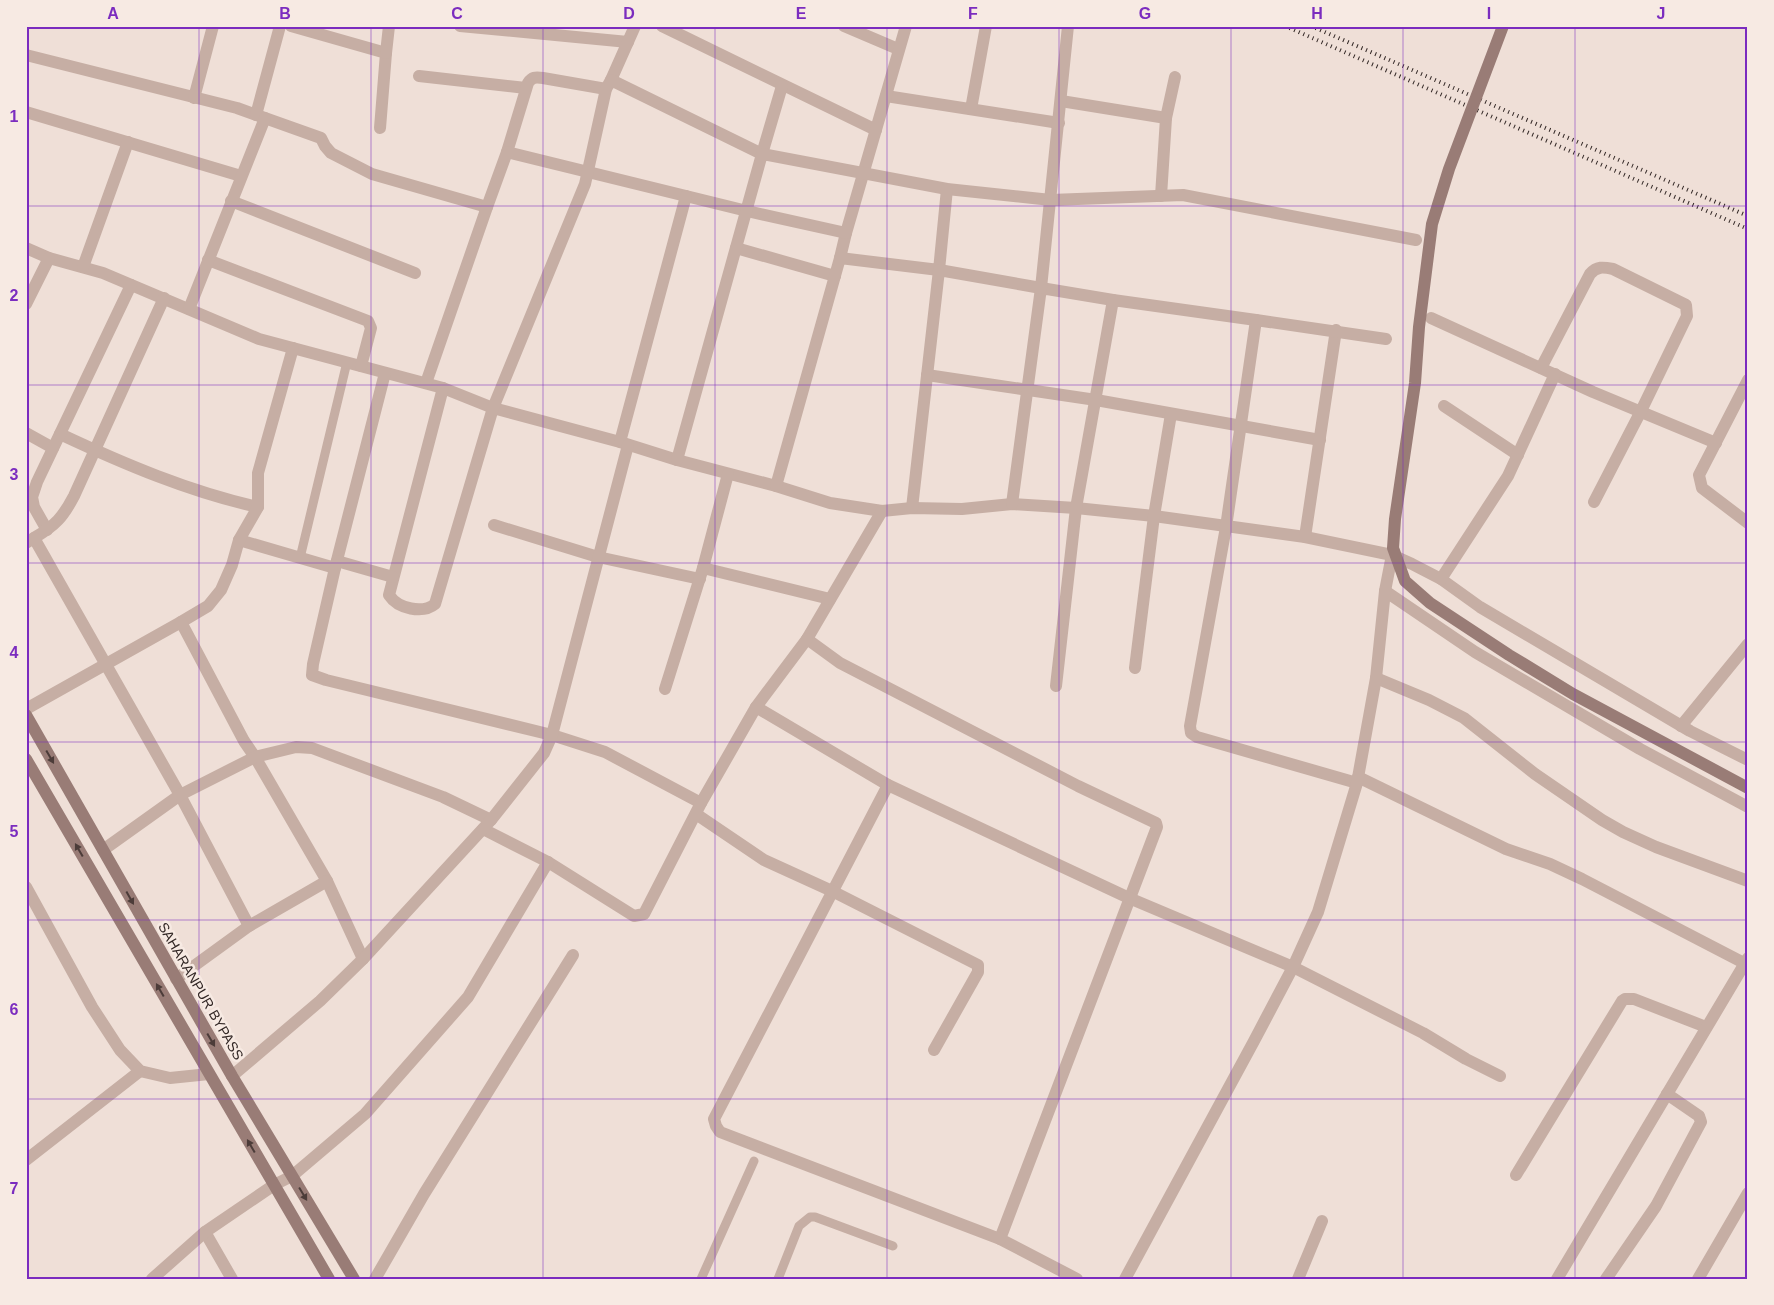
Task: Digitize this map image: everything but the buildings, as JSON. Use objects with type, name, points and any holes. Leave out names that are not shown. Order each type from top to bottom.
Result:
[{"type":"main road","points":[[1503,26],[1449,169],[1432,224],[1419,327],[1415,383],[1395,519],[1393,548],[1405,581],[1430,603],[1573,694],[1748,788]]},
{"type":"main road","name":"SAHARANPUR BYPASS","points":[[26,715],[232,1076],[354,1279]]},
{"type":"main road","points":[[26,759],[328,1279]]},
{"type":"street","points":[[194,98],[213,26]]},
{"type":"street","points":[[189,309],[241,176],[261,116],[280,26]]},
{"type":"street","points":[[291,26],[386,53]]},
{"type":"street","points":[[380,128],[389,26]]},
{"type":"street","points":[[460,26],[628,42]]},
{"type":"street","points":[[443,388],[389,596],[417,610],[425,610],[435,604],[493,408],[585,184],[608,84],[635,26]]},
{"type":"street","points":[[662,26],[782,86],[876,130]]},
{"type":"street","points":[[844,26],[898,49]]},
{"type":"street","points":[[776,486],[863,172],[906,26]]},
{"type":"street","points":[[972,109],[986,26]]},
{"type":"street","points":[[1012,504],[1041,288],[1068,26]]},
{"type":"street","points":[[26,55],[261,116],[321,138],[330,153],[372,174],[487,207]]},
{"type":"street","points":[[419,76],[526,88]]},
{"type":"street","points":[[426,383],[507,152],[526,88],[531,78],[535,77],[608,84],[762,154],[947,189],[1051,200],[1183,195],[1416,240]]},
{"type":"street","points":[[1161,196],[1166,118],[1175,77]]},
{"type":"street","points":[[677,460],[782,86]]},
{"type":"street","points":[[886,96],[1059,123]]},
{"type":"street","points":[[1061,101],[1166,118]]},
{"type":"street","points":[[26,112],[241,176]]},
{"type":"street","points":[[83,267],[128,142]]},
{"type":"street","points":[[507,152],[747,211],[846,233]]},
{"type":"street","points":[[912,508],[947,189]]},
{"type":"street","points":[[232,1076],[320,1001],[363,959],[487,824],[544,753],[552,735],[598,557],[624,443],[686,196]]},
{"type":"street","points":[[231,201],[415,272]]},
{"type":"street","points":[[26,248],[50,258],[103,273],[259,339],[426,383],[493,408],[624,443],[677,460],[776,486],[830,503],[882,511],[912,508],[962,509],[1012,504],[1076,508],[1154,516],[1305,537],[1392,555],[1441,579],[1480,607],[1681,726],[1748,760]]},
{"type":"street","points":[[736,248],[835,276]]},
{"type":"street","points":[[26,304],[50,258]]},
{"type":"street","points":[[840,258],[939,270],[1113,300],[1336,330],[1386,339]]},
{"type":"street","points":[[208,260],[368,321],[372,328],[361,366]]},
{"type":"street","points":[[1541,368],[1594,269],[1601,267],[1613,270],[1686,305],[1688,310],[1687,316],[1594,502]]},
{"type":"street","points":[[48,530],[34,507],[32,497],[53,448],[131,285]]},
{"type":"street","points":[[164,298],[63,516],[48,530],[30,540],[105,664],[180,795],[249,926]]},
{"type":"street","points":[[1056,686],[1076,508],[1113,300]]},
{"type":"street","points":[[1431,318],[1541,368],[1716,443]]},
{"type":"street","points":[[1256,320],[1226,527],[1190,726],[1191,733],[1197,737],[1358,780],[1506,849],[1550,864],[1746,961],[1557,1279]]},
{"type":"street","points":[[1305,537],[1336,330]]},
{"type":"street","points":[[26,709],[208,606],[221,590],[232,566],[239,540],[258,506],[258,473],[293,348]]},
{"type":"street","points":[[385,373],[336,564],[312,664],[312,675],[317,678],[552,735],[605,752],[699,808],[764,860],[832,891],[978,965],[978,972],[934,1050]]},
{"type":"street","points":[[1441,579],[1508,476],[1555,374]]},
{"type":"street","points":[[927,376],[1096,400],[1320,440]]},
{"type":"street","points":[[1748,380],[1699,475],[1702,488],[1748,523]]},
{"type":"street","points":[[1444,406],[1518,455]]},
{"type":"street","points":[[1135,668],[1154,516],[1171,414]]},
{"type":"street","points":[[26,434],[53,448]]},
{"type":"street","points":[[60,434],[174,482],[232,501],[258,506]]},
{"type":"street","points":[[665,689],[701,573],[728,474]]},
{"type":"street","points":[[103,850],[180,795],[255,757],[296,747],[312,748],[444,797],[634,916],[644,914],[699,808],[756,707],[807,639],[882,511]]},
{"type":"street","points":[[494,525],[598,557],[701,573],[830,599]]},
{"type":"street","points":[[239,540],[300,558],[336,564],[393,578]]},
{"type":"street","points":[[1125,1279],[1293,967],[1318,912],[1358,780],[1376,678],[1385,591],[1392,555]]},
{"type":"street","points":[[1385,591],[1475,652],[1632,744],[1748,807]]},
{"type":"street","points":[[181,622],[244,741],[327,881],[363,959]]},
{"type":"street","points":[[807,639],[840,663],[1078,786],[1153,821],[1156,827],[1000,1240]]},
{"type":"street","points":[[1681,726],[1748,644]]},
{"type":"street","points":[[1376,678],[1429,700],[1464,718],[1535,774],[1623,832],[1656,847],[1748,881]]},
{"type":"street","points":[[756,707],[888,785],[1129,898],[1293,967],[1423,1033],[1466,1059],[1500,1076]]},
{"type":"street","points":[[888,785],[714,1119],[716,1126],[720,1132],[1000,1240],[1077,1279]]},
{"type":"street","points":[[152,1279],[205,1232],[274,1185],[292,1176],[365,1114],[468,997],[548,862]]},
{"type":"street","points":[[176,979],[249,926],[327,881]]},
{"type":"street","points":[[26,887],[92,1007],[120,1050],[140,1071],[170,1078],[209,1074]]},
{"type":"street","points":[[375,1279],[424,1194],[574,955]]},
{"type":"street","points":[[1516,1176],[1622,1001],[1634,999],[1706,1027]]},
{"type":"street","points":[[26,1160],[140,1071]]},
{"type":"street","points":[[1606,1279],[1656,1206],[1701,1122],[1699,1116],[1667,1094]]},
{"type":"street","points":[[1698,1279],[1748,1193]]},
{"type":"street","points":[[1298,1279],[1322,1221]]},
{"type":"street","points":[[205,1232],[232,1279]]},
{"type":"lane","points":[[300,558],[347,362]]},
{"type":"lane","points":[[700,1279],[754,1161]]},
{"type":"lane","points":[[778,1279],[799,1226],[810,1217],[815,1217],[893,1246]]},
{"type":"railway","points":[[1285,26],[1748,229]]},
{"type":"railway","points":[[1311,26],[1748,216]]}]
